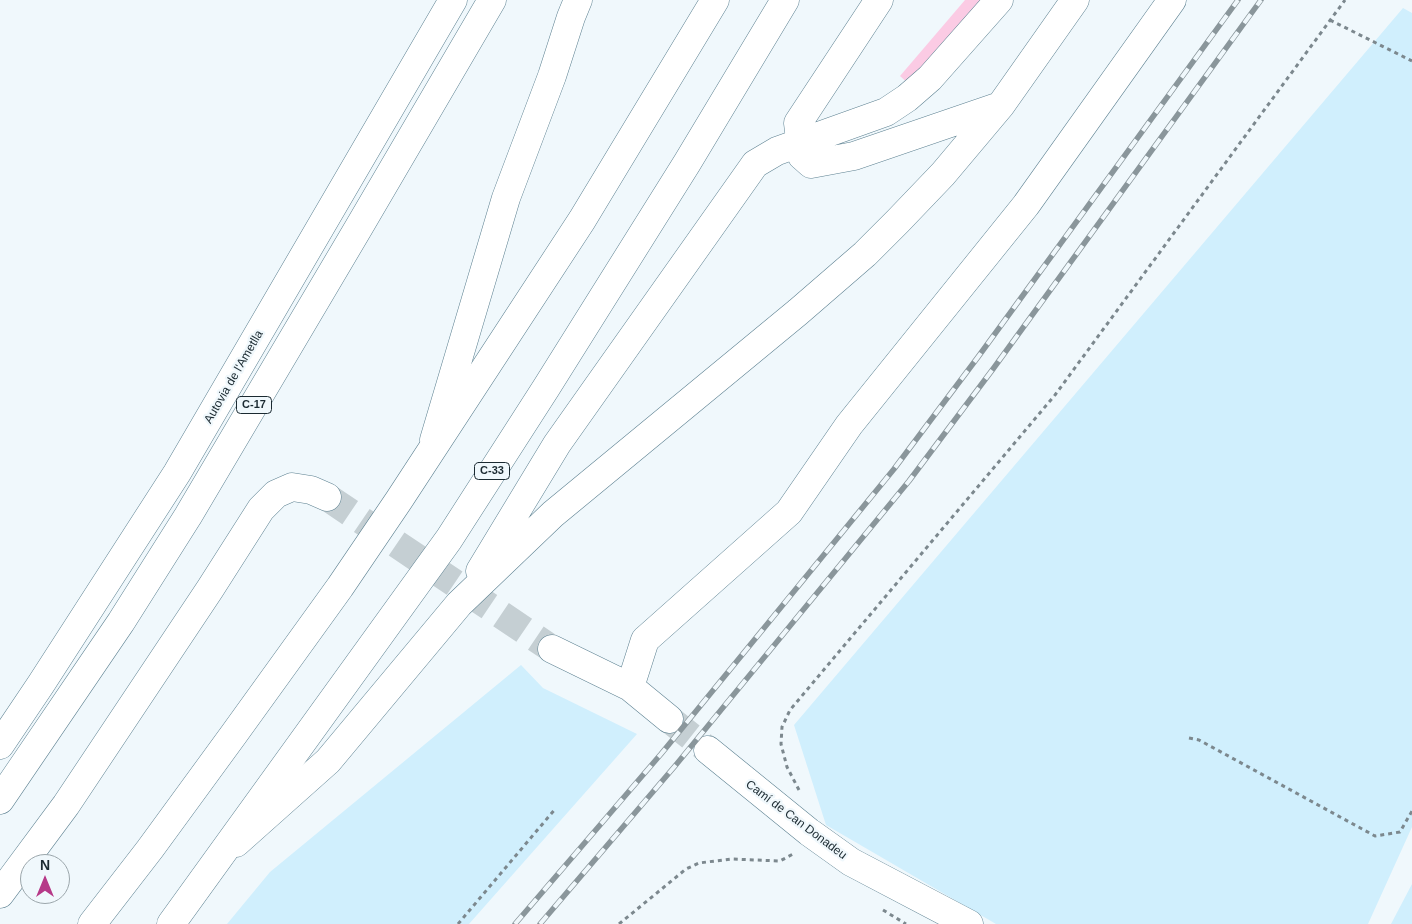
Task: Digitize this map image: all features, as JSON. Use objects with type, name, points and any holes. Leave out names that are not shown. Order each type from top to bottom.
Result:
[{"type":"main road","name":"Autovia de l'Ametlla","points":[[0,745],[42,684],[178,473],[454,0]]},
{"type":"main road","name":"C-17","points":[[0,800],[121,622],[188,516],[492,0]]},
{"type":"main road","points":[[430,453],[506,198],[578,0]]},
{"type":"main road","points":[[92,924],[150,849],[240,726],[345,579],[430,453],[582,220],[715,0]]},
{"type":"main road","name":"C-33","points":[[171,924],[449,539],[687,163],[785,0]]},
{"type":"main road","points":[[879,0],[798,123],[802,156],[811,164],[854,156],[1001,105]]},
{"type":"main road","points":[[459,604],[557,444],[755,164],[777,151],[886,112],[908,98],[930,78],[999,0]]},
{"type":"main road","name":"C-33","points":[[219,859],[328,761],[459,604],[553,514],[865,254],[942,174],[1001,105],[1075,0]]},
{"type":"main road","points":[[630,687],[645,640],[789,512],[848,425],[1026,205],[1172,0]]},
{"type":"main road","points":[[0,894],[71,797],[194,613],[260,508],[276,494],[292,487],[312,490],[327,497]]},
{"type":"main road","points":[[552,649],[630,687],[669,719]]},
{"type":"main road","name":"Camí de Can Donadeu","points":[[708,750],[809,832],[851,862],[970,924]]},
{"type":"path","points":[[619,924],[686,869],[699,863],[732,859],[780,861],[802,850],[809,832],[802,797],[787,767],[781,744],[782,727],[790,710],[1055,394],[1345,0]]},
{"type":"path","points":[[1330,20],[1412,61]]},
{"type":"path","points":[[1189,738],[1199,740],[1375,836],[1400,832],[1412,811]]},
{"type":"path","points":[[458,924],[556,808]]},
{"type":"shaded area","points":[[1403,8],[1412,13],[1412,827],[1368,924],[996,924],[826,825],[794,725]]},
{"type":"shaded area","points":[[521,665],[543,688],[637,734],[469,924],[227,924],[270,872]]},
{"type":"shaded area","points":[[1412,884],[1412,924],[1391,924]]},
{"type":"building","points":[[965,0],[985,0],[911,86],[900,76]]},
{"type":"tunnel","points":[[327,497],[552,649]]},
{"type":"tunnel","points":[[669,719],[708,750]]},
{"type":"railway","points":[[515,924],[661,754],[894,469],[1238,0]]},
{"type":"railway","points":[[540,924],[675,766],[909,481],[993,369],[1261,0]]}]
